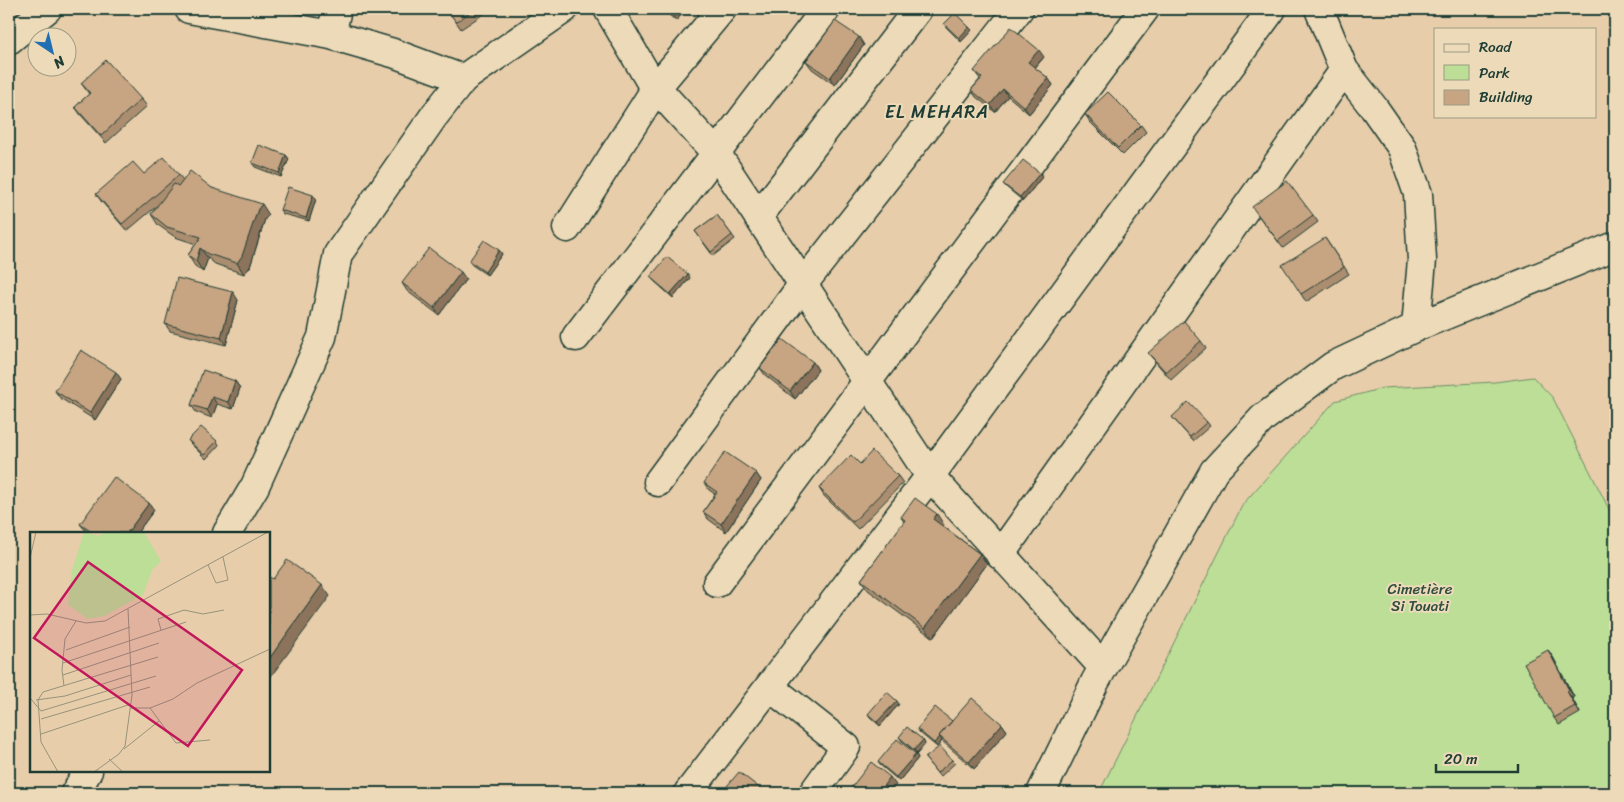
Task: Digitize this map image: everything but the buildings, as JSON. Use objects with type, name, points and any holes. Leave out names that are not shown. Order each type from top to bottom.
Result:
[{"type":"street","points":[[9,40],[47,9]]},
{"type":"street","points":[[189,9],[330,35],[393,53],[463,79]]},
{"type":"street","points":[[330,35],[337,9]]},
{"type":"street","points":[[228,532],[255,486],[322,338],[338,254],[434,116],[463,79],[564,9]]},
{"type":"street","points":[[567,228],[656,88],[722,9]]},
{"type":"street","points":[[576,337],[826,9]]},
{"type":"street","points":[[758,217],[918,9]]},
{"type":"street","points":[[658,482],[802,284],[1019,9]]},
{"type":"street","points":[[717,583],[1145,9]]},
{"type":"street","points":[[688,793],[930,476],[1272,9]]},
{"type":"street","points":[[1318,9],[1344,70],[1402,148],[1418,194],[1422,260],[1416,327]]},
{"type":"street","points":[[611,10],[650,81],[716,153],[930,476],[1103,667]]},
{"type":"street","points":[[1000,554],[1344,70]]},
{"type":"street","points":[[1041,793],[1103,667],[1214,471],[1263,418],[1333,366],[1416,327],[1615,246]]},
{"type":"street","points":[[770,687],[846,746],[813,793]]},
{"type":"street","points":[[75,793],[87,772]]},
{"type":"green space","name":"Cimetière Si Touati","points":[[1533,377],[1553,398],[1615,521],[1615,793],[1099,793],[1243,504],[1335,401],[1383,388],[1495,382]]},
{"type":"district","name":"EL MEHARA","points":[[937,112]]}]
